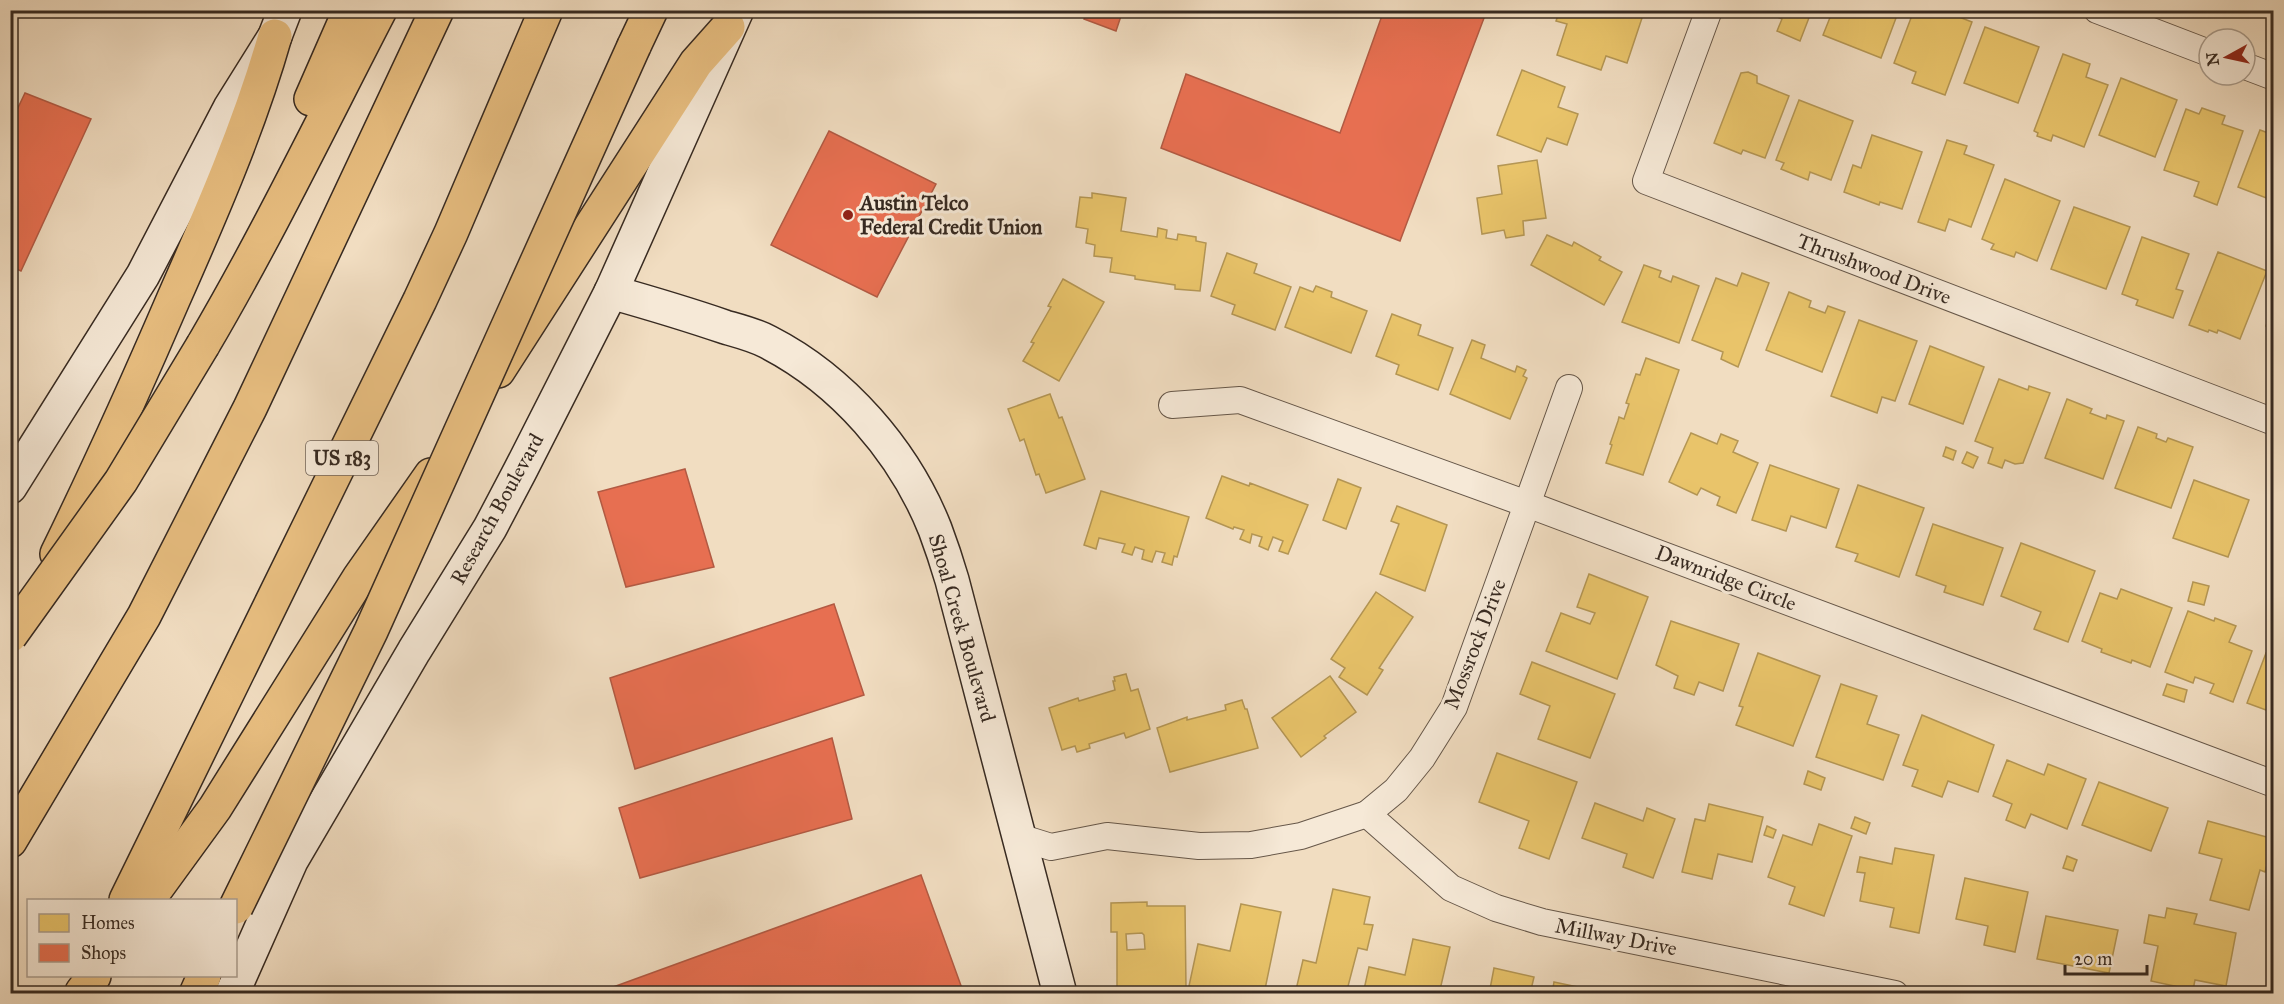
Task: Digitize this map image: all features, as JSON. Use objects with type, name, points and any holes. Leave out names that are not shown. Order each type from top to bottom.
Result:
[{"type":"highway","points":[[202,345],[350,10]]},
{"type":"highway","points":[[10,636],[121,482],[202,345],[248,267],[380,10]]},
{"type":"highway","points":[[10,841],[144,616],[250,408],[437,10]]},
{"type":"highway","name":"US 183","points":[[126,899],[451,233],[546,10]]},
{"type":"highway","points":[[237,905],[371,631],[651,10]]},
{"type":"highway","points":[[149,899],[215,808],[360,578],[410,507],[696,63],[732,19]]},
{"type":"highway","points":[[10,652],[102,462],[202,235],[260,89],[280,23]]},
{"type":"highway","points":[[196,993],[203,977]]},
{"type":"main road","name":"Research Boulevard","points":[[232,993],[291,861],[414,651],[490,528],[612,292],[732,19]]},
{"type":"main road","points":[[10,487],[143,275],[230,108],[280,23]]},
{"type":"main road","name":"Shoal Creek Boulevard","points":[[612,292],[691,315],[767,341],[807,366],[836,388],[887,445],[913,484],[934,528],[952,580],[1060,993]]},
{"type":"street","name":"Thrushwood Drive","points":[[1709,10],[1646,181],[2274,422]]},
{"type":"street","points":[[2097,10],[2197,48]]},
{"type":"street","points":[[2257,71],[2274,77]]},
{"type":"street","name":"Mossrock Drive","points":[[1019,837],[1051,847],[1107,836],[1199,846],[1251,844],[1301,836],[1367,814],[1396,790],[1422,758],[1454,707],[1569,388]]},
{"type":"street","name":"Dawnridge Circle","points":[[1172,405],[1240,400],[1527,504],[2274,784]]},
{"type":"street","name":"Millway Drive","points":[[1367,814],[1451,888],[1496,908],[1542,922],[1895,993]]},
{"type":"building: Homes","points":[[1560,10],[1630,10],[1643,15],[1627,63],[1606,56],[1601,70],[1557,55],[1567,24],[1556,21]]},
{"type":"building: Homes","points":[[1762,10],[1812,10],[1800,41],[1777,31],[1782,19]]},
{"type":"building: Homes","points":[[1833,10],[1899,10],[1881,58],[1823,35]]},
{"type":"building: Homes","points":[[1914,10],[1925,10],[1936,15],[1938,10],[1941,10],[1972,22],[1945,95],[1912,83],[1916,72],[1894,63]]},
{"type":"building: Homes","points":[[1985,27],[2039,47],[2018,103],[1964,83]]},
{"type":"building: Homes","points":[[2063,54],[2090,64],[2086,77],[2108,85],[2084,147],[2053,135],[2051,141],[2037,136],[2038,133],[2034,131]]},
{"type":"building: Homes","points":[[1522,70],[1565,87],[1558,107],[1578,114],[1567,145],[1547,138],[1541,152],[1497,135]]},
{"type":"building: Homes","points":[[1748,72],[1757,76],[1757,83],[1789,96],[1765,158],[1743,150],[1741,154],[1714,143],[1741,73]]},
{"type":"building: Homes","points":[[2121,78],[2177,100],[2155,157],[2099,135]]},
{"type":"building: Homes","points":[[1799,100],[1853,121],[1831,180],[1810,172],[1808,180],[1781,169],[1784,163],[1776,160]]},
{"type":"building: Homes","points":[[2202,108],[2225,116],[2222,124],[2243,131],[2217,205],[2194,196],[2199,182],[2164,170],[2186,109],[2199,114]]},
{"type":"building: Homes","points":[[2260,130],[2274,135],[2274,201],[2238,187]]},
{"type":"building: Homes","points":[[1872,135],[1922,152],[1902,209],[1880,202],[1879,205],[1844,192],[1853,165],[1861,168]]},
{"type":"building: Homes","points":[[1947,140],[1967,146],[1964,154],[1994,165],[1971,227],[1949,219],[1945,231],[1918,222]]},
{"type":"building: Homes","points":[[1537,160],[1546,218],[1523,221],[1524,235],[1506,238],[1504,230],[1482,234],[1477,198],[1502,194],[1498,166]]},
{"type":"building: Homes","points":[[2005,179],[2060,201],[2037,261],[2016,252],[2014,257],[1991,249],[1994,244],[1982,239]]},
{"type":"building: Homes","points":[[1092,193],[1126,198],[1121,231],[1157,237],[1158,228],[1167,230],[1166,238],[1177,240],[1178,234],[1196,237],[1196,241],[1206,243],[1200,291],[1175,289],[1175,285],[1135,279],[1135,276],[1110,272],[1112,258],[1094,256],[1095,245],[1086,243],[1088,229],[1076,227],[1080,197],[1092,198]]},
{"type":"building: Homes","points":[[2074,207],[2130,227],[2106,289],[2051,269]]},
{"type":"building: Homes","points":[[1547,235],[1572,246],[1574,242],[1601,257],[1599,260],[1622,272],[1604,305],[1531,265]]},
{"type":"building: Homes","points":[[2142,237],[2189,254],[2176,289],[2183,291],[2173,318],[2136,305],[2138,300],[2122,294]]},
{"type":"building: Homes","points":[[2218,252],[2267,271],[2240,339],[2218,330],[2217,333],[2209,330],[2208,332],[2189,325]]},
{"type":"building: Homes","points":[[1227,253],[1257,264],[1254,273],[1291,287],[1275,330],[1232,314],[1235,305],[1211,296]]},
{"type":"building: Homes","points":[[1644,265],[1661,271],[1659,277],[1671,282],[1673,276],[1699,286],[1679,343],[1622,322]]},
{"type":"building: Homes","points":[[1742,273],[1769,283],[1738,367],[1721,359],[1723,352],[1692,340],[1716,278],[1737,286]]},
{"type":"building: Homes","points":[[1063,279],[1104,302],[1059,381],[1023,361],[1034,343],[1031,342],[1051,307],[1048,306]]},
{"type":"building: Homes","points":[[1316,286],[1332,292],[1331,297],[1367,311],[1351,353],[1285,327],[1300,287],[1313,292]]},
{"type":"building: Homes","points":[[1789,292],[1811,301],[1809,307],[1825,313],[1828,306],[1845,312],[1822,372],[1766,350]]},
{"type":"building: Homes","points":[[2274,300],[2274,328],[2266,326]]},
{"type":"building: Homes","points":[[1392,314],[1421,325],[1418,335],[1453,348],[1438,390],[1396,374],[1399,365],[1376,356]]},
{"type":"building: Homes","points":[[1859,320],[1917,341],[1895,401],[1882,397],[1877,413],[1831,396]]},
{"type":"building: Homes","points":[[1472,340],[1485,345],[1481,358],[1515,372],[1517,366],[1526,370],[1523,376],[1527,378],[1510,419],[1450,394]]},
{"type":"building: Homes","points":[[1930,346],[1984,367],[1963,424],[1909,404]]},
{"type":"building: Homes","points":[[1646,358],[1679,370],[1643,475],[1606,463],[1619,417],[1624,419],[1629,404],[1626,403],[1636,374],[1640,375]]},
{"type":"building: Homes","points":[[1999,379],[2028,390],[2029,386],[2050,393],[2023,463],[2015,464],[2005,460],[2002,468],[1988,463],[1993,448],[1975,441]]},
{"type":"building: Homes","points":[[1050,394],[1059,418],[1062,417],[1085,479],[1046,493],[1039,474],[1036,475],[1024,439],[1020,441],[1008,409]]},
{"type":"building: Homes","points":[[2067,399],[2092,409],[2090,413],[2106,419],[2107,415],[2124,421],[2103,479],[2045,458]]},
{"type":"building: Homes","points":[[2138,427],[2157,434],[2156,438],[2166,442],[2168,438],[2193,447],[2171,508],[2115,488]]},
{"type":"building: Homes","points":[[1691,433],[1717,444],[1721,434],[1738,441],[1733,452],[1758,463],[1736,513],[1717,505],[1720,497],[1701,488],[1697,495],[1669,482]]},
{"type":"building: Homes","points":[[1946,447],[1956,451],[1953,460],[1943,456]]},
{"type":"building: Homes","points":[[1967,452],[1978,457],[1973,468],[1962,463]]},
{"type":"building: Homes","points":[[1770,465],[1839,489],[1826,528],[1791,516],[1786,531],[1752,520]]},
{"type":"building: Homes","points":[[1222,476],[1249,486],[1250,483],[1308,505],[1288,554],[1279,551],[1283,541],[1273,537],[1268,550],[1259,546],[1262,537],[1252,534],[1250,543],[1240,539],[1244,530],[1234,527],[1233,529],[1206,518]]},
{"type":"building: Homes","points":[[1338,479],[1361,488],[1346,529],[1323,520]]},
{"type":"building: Homes","points":[[2194,480],[2249,500],[2228,557],[2173,538]]},
{"type":"building: Homes","points":[[1858,485],[1924,508],[1899,577],[1855,561],[1858,554],[1836,547]]},
{"type":"building: Homes","points":[[1101,491],[1189,517],[1177,557],[1174,556],[1172,565],[1162,562],[1165,553],[1156,551],[1152,562],[1142,559],[1144,550],[1135,547],[1132,555],[1122,552],[1125,544],[1099,538],[1096,549],[1084,545]]},
{"type":"building: Homes","points":[[1397,506],[1447,525],[1425,591],[1380,574],[1399,524],[1391,521]]},
{"type":"building: Homes","points":[[1933,524],[2003,548],[1983,605],[1944,592],[1946,586],[1916,575]]},
{"type":"building: Homes","points":[[2021,543],[2095,571],[2068,642],[2034,629],[2041,612],[2001,596]]},
{"type":"building: Homes","points":[[1589,574],[1648,597],[1617,679],[1546,651],[1561,613],[1590,624],[1595,613],[1577,607]]},
{"type":"building: Homes","points":[[2193,582],[2209,586],[2204,605],[2188,601]]},
{"type":"building: Homes","points":[[2121,589],[2172,608],[2150,667],[2101,652],[2102,649],[2082,641],[2100,593],[2117,599]]},
{"type":"building: Homes","points":[[1376,592],[1413,617],[1379,668],[1383,670],[1367,695],[1339,677],[1345,668],[1331,659]]},
{"type":"building: Homes","points":[[2188,611],[2236,626],[2229,642],[2252,651],[2233,702],[2210,693],[2214,684],[2195,677],[2193,683],[2165,672]]},
{"type":"building: Homes","points":[[1671,621],[1739,644],[1723,691],[1699,682],[1694,695],[1674,688],[1678,676],[1656,665]]},
{"type":"building: Homes","points":[[2274,645],[2274,713],[2247,703],[2266,653],[2268,654]]},
{"type":"building: Homes","points":[[1758,653],[1820,676],[1793,746],[1736,725],[1743,707],[1739,706]]},
{"type":"building: Homes","points":[[1532,662],[1615,694],[1590,758],[1538,739],[1550,706],[1520,694]]},
{"type":"building: Homes","points":[[1126,674],[1131,691],[1138,689],[1150,729],[1126,738],[1124,733],[1089,744],[1090,748],[1077,752],[1075,746],[1062,750],[1049,708],[1078,698],[1079,701],[1115,690],[1114,677]]},
{"type":"building: Homes","points":[[1330,676],[1356,712],[1301,757],[1272,718]]},
{"type":"building: Homes","points":[[1841,684],[1877,696],[1867,724],[1899,735],[1883,780],[1816,757]]},
{"type":"building: Homes","points":[[2167,684],[2187,690],[2184,702],[2163,695]]},
{"type":"building: Homes","points":[[1242,700],[1247,709],[1258,748],[1170,772],[1157,728],[1187,717],[1187,720],[1226,710],[1225,705]]},
{"type":"building: Homes","points":[[1922,715],[1994,745],[1978,792],[1948,781],[1942,797],[1912,786],[1918,770],[1903,765]]},
{"type":"building: Homes","points":[[1497,753],[1577,782],[1549,859],[1519,848],[1529,821],[1479,802]]},
{"type":"building: Homes","points":[[2007,760],[2044,775],[2048,764],[2086,779],[2067,829],[2031,814],[2025,828],[2006,820],[2012,804],[1993,796]]},
{"type":"building: Homes","points":[[1808,771],[1825,778],[1821,790],[1804,784]]},
{"type":"building: Homes","points":[[2099,782],[2168,808],[2151,851],[2082,825]]},
{"type":"building: Homes","points":[[1595,803],[1643,821],[1647,808],[1675,819],[1653,878],[1623,867],[1627,854],[1582,838]]},
{"type":"building: Homes","points":[[1709,804],[1763,817],[1752,862],[1718,854],[1712,879],[1682,872],[1695,819],[1705,821]]},
{"type":"building: Homes","points":[[1855,817],[1870,823],[1866,834],[1851,828]]},
{"type":"building: Homes","points":[[2208,821],[2274,839],[2265,872],[2260,870],[2249,910],[2210,900],[2222,859],[2199,853]]},
{"type":"building: Homes","points":[[1819,824],[1852,836],[1824,916],[1789,904],[1795,887],[1768,877],[1783,835],[1812,845]]},
{"type":"building: Homes","points":[[1767,826],[1776,830],[1773,838],[1764,835]]},
{"type":"building: Homes","points":[[1895,848],[1934,855],[1919,933],[1890,927],[1894,908],[1860,901],[1865,873],[1857,872],[1860,857],[1892,864]]},
{"type":"building: Homes","points":[[2067,856],[2077,860],[2073,871],[2063,868]]},
{"type":"building: Homes","points":[[1965,878],[2028,892],[2015,952],[1984,945],[1988,926],[1956,919]]},
{"type":"building: Homes","points":[[1333,889],[1370,897],[1364,924],[1373,925],[1367,950],[1358,948],[1346,994],[1295,994],[1303,960],[1316,963]]},
{"type":"building: Homes","points":[[1147,902],[1147,906],[1185,906],[1186,988],[1117,989],[1117,932],[1111,932],[1111,903]],"holes":[[[1142,933],[1145,949],[1127,950],[1126,934]]]},
{"type":"building: Homes","points":[[1241,904],[1281,912],[1264,994],[1225,994],[1189,986],[1198,944],[1230,951]]},
{"type":"building: Homes","points":[[2167,908],[2197,914],[2194,924],[2236,933],[2226,986],[2195,980],[2193,990],[2151,981],[2158,946],[2144,943],[2149,915],[2165,918]]},
{"type":"building: Homes","points":[[2046,916],[2118,930],[2109,973],[2037,959]]},
{"type":"building: Homes","points":[[1413,939],[1450,947],[1439,994],[1363,994],[1369,967],[1405,975]]},
{"type":"building: Homes","points":[[1494,968],[1534,977],[1530,994],[1481,994],[1482,987],[1490,989]]},
{"type":"building: Homes","points":[[1554,982],[1611,994],[1552,994]]},
{"type":"building: Shops","points":[[1087,10],[1123,10],[1116,31],[1084,19]]},
{"type":"building: Shops","points":[[1384,10],[1487,10],[1400,241],[1161,148],[1186,74],[1340,133]]},
{"type":"building: Shops","points":[[25,93],[91,119],[21,271],[10,266],[10,112],[15,114]]},
{"type":"building: Shops","points":[[829,131],[936,184],[877,297],[771,245]]},
{"type":"building: Shops","points":[[685,469],[714,567],[626,587],[598,492]]},
{"type":"building: Shops","points":[[834,604],[864,695],[635,769],[610,678]]},
{"type":"building: Shops","points":[[832,738],[852,819],[640,878],[619,808]]},
{"type":"building: Shops","points":[[921,875],[964,994],[594,994]]},
{"type":"place","name":"Austin Telco Federal Credit Union","points":[[848,215]]}]
